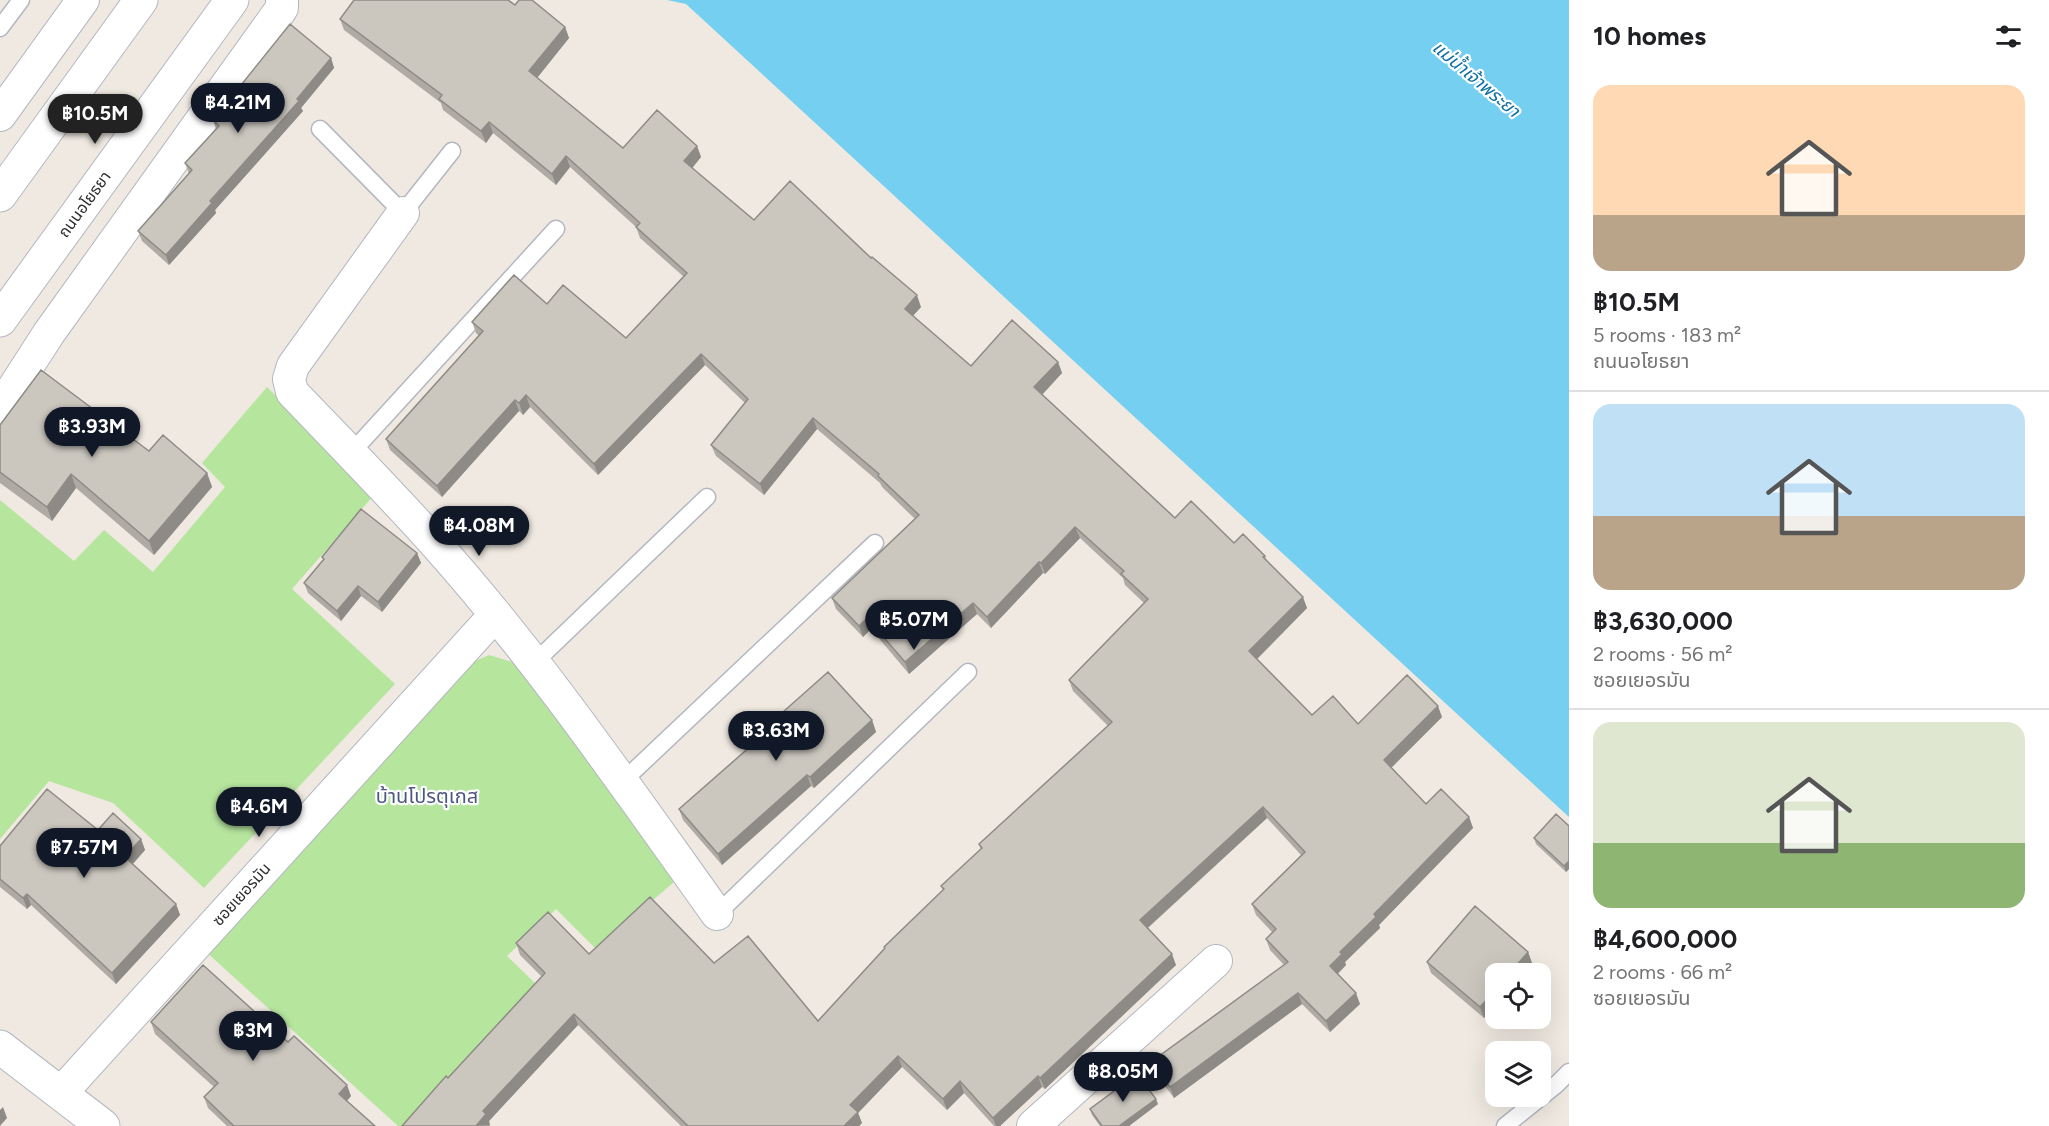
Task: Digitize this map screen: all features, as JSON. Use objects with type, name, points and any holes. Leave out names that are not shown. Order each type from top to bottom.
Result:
[{"type":"main road","points":[[0,195],[141,0]]},
{"type":"main road","name":"ถนนอโยธยา","points":[[0,320],[232,0]]},
{"type":"main road","points":[[0,1047],[103,1126]]},
{"type":"street","points":[[0,115],[83,0]]},
{"type":"street","points":[[0,409],[49,333],[282,8],[282,0]]},
{"type":"street","points":[[403,213],[293,366],[289,380],[292,392],[434,542],[495,615],[622,782],[717,914]]},
{"type":"street","name":"ซอยเยอรมัน","points":[[61,1093],[495,615]]},
{"type":"street","points":[[1032,1126],[1216,962]]},
{"type":"lane","points":[[0,28],[21,0]]},
{"type":"lane","points":[[320,129],[403,213],[452,151]]},
{"type":"lane","points":[[351,453],[556,229]]},
{"type":"lane","points":[[533,664],[707,496]]},
{"type":"lane","points":[[622,782],[875,543]]},
{"type":"lane","points":[[717,914],[969,672]]},
{"type":"lane","points":[[1505,1126],[1569,1072]]},
{"type":"green space","points":[[267,387],[375,494],[292,589],[395,684],[204,888],[113,803],[49,781],[0,839],[0,500],[74,561],[104,530],[153,572],[225,487],[202,463]]},
{"type":"green space","points":[[489,655],[519,664],[674,882],[596,949],[556,909],[507,956],[536,984],[404,1126],[398,1126],[204,950],[461,667]]},
{"type":"water","name":"แม่น้ำเจ้าพระยา","points":[[667,0],[1569,0],[1569,817],[686,4]]},
{"type":"building","points":[[354,0],[508,0],[515,5],[519,0],[532,0],[565,27],[529,71],[623,148],[657,110],[697,146],[684,161],[754,220],[790,181],[871,258],[917,295],[905,309],[971,366],[1012,320],[1058,362],[1034,387],[1175,518],[1191,501],[1234,543],[1243,534],[1303,597],[1249,651],[1312,715],[1333,696],[1358,724],[1407,675],[1438,706],[1384,760],[1426,804],[1441,789],[1469,817],[1374,914],[1376,917],[1340,952],[1342,954],[1330,966],[1356,993],[1326,1021],[1298,993],[1170,1087],[1151,1062],[1288,962],[1266,939],[1276,929],[1252,904],[1305,852],[1263,807],[1140,920],[1172,954],[1040,1078],[1038,1076],[993,1118],[960,1081],[943,1099],[898,1056],[850,1105],[858,1112],[844,1126],[688,1126],[574,1014],[483,1111],[486,1114],[476,1126],[402,1126],[446,1076],[448,1078],[545,973],[516,943],[548,912],[589,954],[650,897],[714,963],[748,936],[818,1021],[884,947],[944,889],[941,886],[982,848],[979,844],[1112,722],[1069,680],[1148,599],[1121,574],[1124,571],[1075,527],[987,617],[973,603],[905,662],[867,618],[859,626],[832,598],[919,515],[878,476],[879,474],[813,418],[760,484],[711,445],[748,399],[701,354],[594,464],[526,395],[519,403],[515,400],[437,486],[386,439],[483,331],[472,322],[514,275],[547,304],[563,285],[626,338],[687,273],[636,227],[640,223],[566,156],[552,174],[489,122],[481,131],[439,99],[442,95],[340,19]]},
{"type":"building","points":[[290,24],[331,58],[297,99],[299,101],[210,201],[212,203],[166,255],[138,231],[192,170],[185,163],[219,126],[213,120]]},
{"type":"building","points":[[41,370],[149,451],[163,435],[207,473],[149,541],[71,474],[47,507],[0,472],[0,425]]},
{"type":"building","points":[[361,509],[417,553],[378,602],[358,586],[337,611],[304,583]]},
{"type":"building","points":[[828,672],[872,720],[810,777],[807,775],[718,854],[679,809],[768,731],[765,728]]},
{"type":"building","points":[[47,789],[98,830],[113,813],[141,839],[125,857],[176,904],[112,973],[27,894],[23,898],[0,879],[0,846]]},
{"type":"building","points":[[1556,814],[1569,826],[1569,861],[1564,866],[1534,838]]},
{"type":"building","points":[[1475,906],[1528,952],[1518,963],[1485,963],[1485,1002],[1480,1007],[1427,962]]},
{"type":"building","points":[[203,965],[288,1042],[294,1036],[347,1085],[339,1094],[375,1126],[234,1126],[204,1097],[218,1083],[151,1022]]},
{"type":"building","points":[[1137,1074],[1156,1099],[1119,1126],[1102,1126],[1090,1109]]},
{"type":"district","name":"บ้านโปรตุเกส","points":[[427,796]]}]
